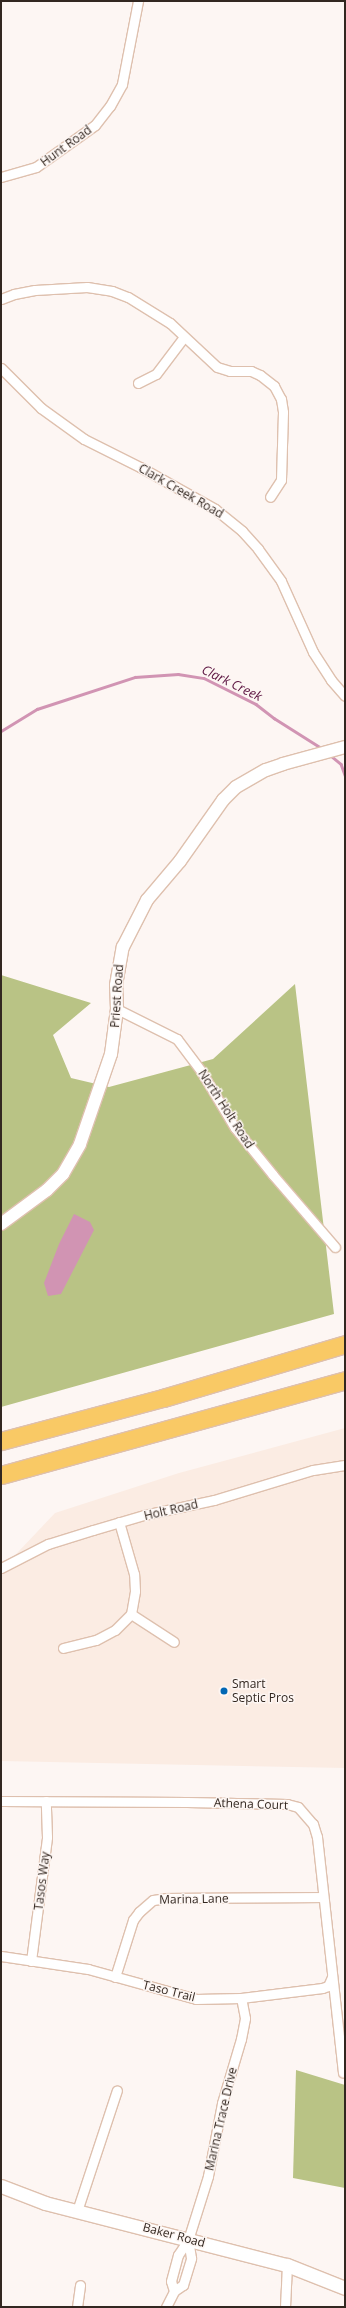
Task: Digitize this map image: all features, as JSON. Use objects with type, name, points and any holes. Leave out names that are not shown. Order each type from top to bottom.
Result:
[{"type":"highway","points":[[1,1441],[163,1398],[345,1344]]},
{"type":"highway","points":[[1,1476],[345,1380]]},
{"type":"main road","name":"Baker Road","points":[[1,2186],[45,2203],[150,2228],[188,2240],[287,2265],[345,2288]]},
{"type":"street","name":"Hunt Road","points":[[1,177],[36,167],[95,124],[105,112],[122,84],[138,1]]},
{"type":"street","points":[[2,297],[36,290],[87,287],[105,289],[128,297],[170,323],[217,367],[230,370],[251,371],[260,375],[274,386],[281,399],[283,412],[281,480],[270,496]]},
{"type":"street","points":[[138,383],[156,374],[184,337]]},
{"type":"street","name":"Clark Creek Road","points":[[1,368],[41,408],[84,439],[140,467],[215,509],[242,531],[258,549],[281,581],[312,652],[331,680],[345,696]]},
{"type":"street","name":"Priest Road","points":[[1,1224],[47,1190],[69,1164],[80,1144],[96,1103],[111,1054],[118,1009],[116,985],[118,966],[123,947],[138,914],[147,900],[180,861],[223,800],[236,787],[266,770],[344,747]]},
{"type":"street","name":"North Holt Road","points":[[118,1009],[177,1039],[202,1071],[235,1128],[335,1247]]},
{"type":"street","name":"Holt Road","points":[[1,1568],[48,1544],[119,1522],[214,1500],[312,1470],[345,1465]]},
{"type":"street","points":[[63,1648],[96,1640],[115,1630],[131,1614],[135,1591],[134,1574],[119,1522]]},
{"type":"street","points":[[131,1614],[174,1642]]},
{"type":"street","name":"Athena Court","points":[[1,1801],[188,1802],[293,1806],[309,1818],[316,1831],[343,2073]]},
{"type":"street","name":"Tasos Way","points":[[31,1961],[47,1836],[46,1801]]},
{"type":"street","name":"Marina Lane","points":[[116,1976],[134,1920],[139,1912],[153,1900],[167,1898],[323,1897]]},
{"type":"street","name":"Taso Trail","points":[[1,1956],[88,1969],[190,1998],[241,1998],[322,1988],[328,1986],[332,1976]]},
{"type":"street","name":"Marina Trace Drive","points":[[188,2240],[208,2176],[222,2103],[242,2032],[244,2011],[241,1998]]},
{"type":"street","points":[[77,2211],[117,2090]]},
{"type":"street","points":[[174,2291],[171,2281],[176,2261],[188,2240]]},
{"type":"street","points":[[166,2307],[174,2291],[183,2285],[190,2258],[188,2240]]},
{"type":"street","points":[[285,2307],[287,2265]]},
{"type":"street","points":[[77,2307],[80,2285]]},
{"type":"shaded area","points":[[74,1214],[90,1222],[94,1230],[61,1294],[48,1296],[44,1283],[59,1244]]},
{"type":"shaded area","points":[[345,1428],[345,1768],[1,1761],[1,1570],[55,1513],[179,1473]]},
{"type":"green space","points":[[1,975],[91,1003],[53,1035],[71,1078],[109,1087],[213,1059],[295,984],[334,1314],[1,1407]]},
{"type":"green space","points":[[296,2070],[345,2085],[345,2188],[293,2178]]},
{"type":"waterway","name":"Clark Creek","points":[[1,731],[37,709],[135,677],[178,674],[204,678],[256,704],[274,718],[323,749]]},
{"type":"waterway","name":"Clark Creek","points":[[330,755],[341,764],[345,775]]},
{"type":"place","name":"Smart Septic Pros","points":[[224,1691]]}]
